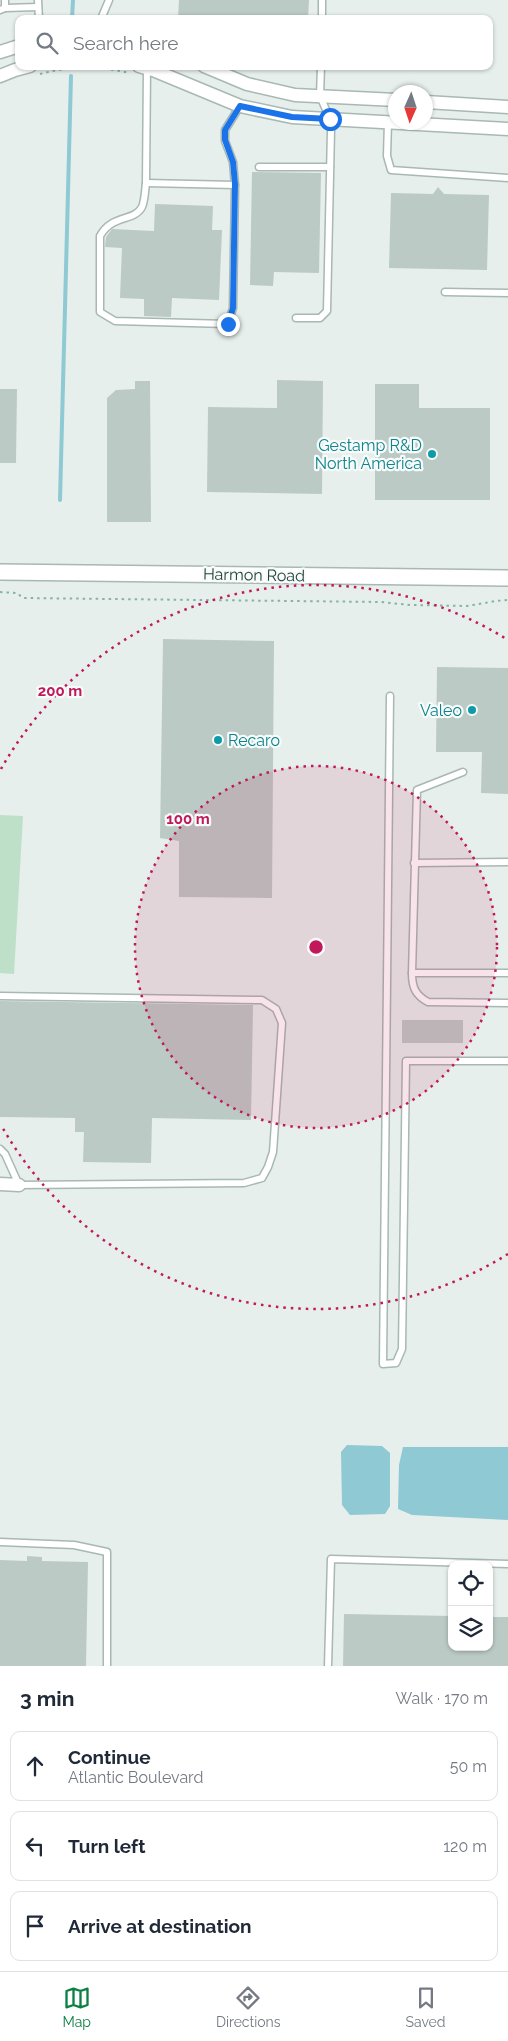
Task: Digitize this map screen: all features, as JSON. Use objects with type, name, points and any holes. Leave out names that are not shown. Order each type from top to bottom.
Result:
[{"type":"street","points":[[0,52],[15,47]]},
{"type":"street","points":[[0,76],[15,70]]},
{"type":"street","points":[[152,70],[240,106],[292,117],[388,122]]},
{"type":"street","points":[[214,70],[247,84],[295,94],[388,100]]},
{"type":"street","points":[[433,102],[508,107]]},
{"type":"street","points":[[433,125],[508,129]]},
{"type":"street","name":"Harmon Road","points":[[0,572],[508,578]]},
{"type":"street","points":[[0,1184],[19,1185]]},
{"type":"lane","points":[[5,0],[2,9],[38,3]]},
{"type":"lane","points":[[103,15],[109,0]]},
{"type":"lane","points":[[322,0],[322,15]]},
{"type":"lane","points":[[145,70],[146,183],[142,207],[136,214],[117,220],[105,227],[100,236],[100,312],[115,321],[228,324],[233,308],[235,184],[233,162],[225,140],[225,130],[240,106]]},
{"type":"lane","points":[[296,318],[320,318],[327,311],[330,119],[320,96],[321,70]]},
{"type":"lane","points":[[388,122],[387,156],[391,170],[508,178]]},
{"type":"lane","points":[[259,168],[330,167]]},
{"type":"lane","points":[[146,183],[235,184]]},
{"type":"lane","points":[[445,292],[508,293]]},
{"type":"lane","points":[[390,696],[383,1364],[396,1363],[402,1349],[406,1061],[508,1062]]},
{"type":"lane","points":[[463,772],[416,790],[412,973],[414,988],[419,997],[428,1002],[508,1003]]},
{"type":"lane","points":[[414,863],[508,862]]},
{"type":"lane","points":[[412,973],[508,973]]},
{"type":"lane","points":[[0,996],[262,1000],[276,1009],[282,1023],[273,1152],[262,1178],[244,1183],[19,1185],[5,1154],[0,1149]]},
{"type":"lane","points":[[0,1542],[74,1545],[107,1552],[107,1666]]},
{"type":"lane","points":[[328,1666],[331,1559],[508,1564]]},
{"type":"path","points":[[0,592],[17,593],[23,598],[381,602],[410,606],[467,606],[508,600]]},
{"type":"green space","points":[[0,815],[23,816],[14,974],[0,973]]},
{"type":"water","points":[[347,1445],[382,1446],[390,1453],[390,1506],[385,1514],[350,1515],[342,1505],[341,1452]]},
{"type":"water","points":[[403,1447],[508,1447],[508,1520],[412,1515],[398,1509],[399,1465]]},
{"type":"building","points":[[179,0],[309,0],[308,15],[178,15]]},
{"type":"building","points":[[252,172],[321,173],[319,273],[274,272],[273,286],[250,285]]},
{"type":"building","points":[[438,187],[444,194],[489,195],[487,270],[389,268],[391,193],[433,194]]},
{"type":"building","points":[[155,204],[213,206],[212,230],[222,230],[219,300],[172,298],[171,317],[144,316],[144,299],[120,298],[122,248],[105,247],[106,237],[112,229],[154,231]]},
{"type":"building","points":[[277,380],[323,381],[322,494],[207,492],[208,407],[277,408]]},
{"type":"building","points":[[135,381],[150,381],[151,522],[107,522],[107,398],[116,390],[135,389]]},
{"type":"building","name":"Gestamp R&D North America","points":[[375,384],[419,384],[419,408],[490,408],[490,500],[375,500]]},
{"type":"building","points":[[0,389],[17,389],[16,463],[0,463]]},
{"type":"building","name":"Recaro","points":[[163,639],[274,641],[272,898],[179,897],[179,841],[160,838]]},
{"type":"building","name":"Valeo","points":[[437,667],[508,668],[508,794],[481,793],[482,752],[436,752]]},
{"type":"building","points":[[0,1001],[253,1005],[251,1120],[152,1118],[151,1163],[83,1162],[84,1132],[75,1132],[75,1118],[0,1117]]},
{"type":"building","points":[[402,1020],[463,1020],[463,1043],[402,1043]]},
{"type":"building","points":[[27,1556],[42,1557],[42,1561],[88,1562],[86,1666],[0,1666],[0,1560],[27,1561]]},
{"type":"building","points":[[344,1614],[448,1616],[448,1651],[493,1651],[493,1617],[508,1617],[508,1666],[343,1666]]},
{"type":"waterway","points":[[72,15],[73,0]]},
{"type":"waterway","points":[[60,500],[71,76]]},
{"type":"place","name":"Gestamp R&D North America","points":[[432,454]]},
{"type":"place","name":"Valeo","points":[[472,710]]},
{"type":"place","name":"Recaro","points":[[218,740]]},
{"type":"route","points":[[228,324],[233,308],[235,184],[233,162],[225,140],[225,130],[240,106],[292,117],[330,119]]}]
